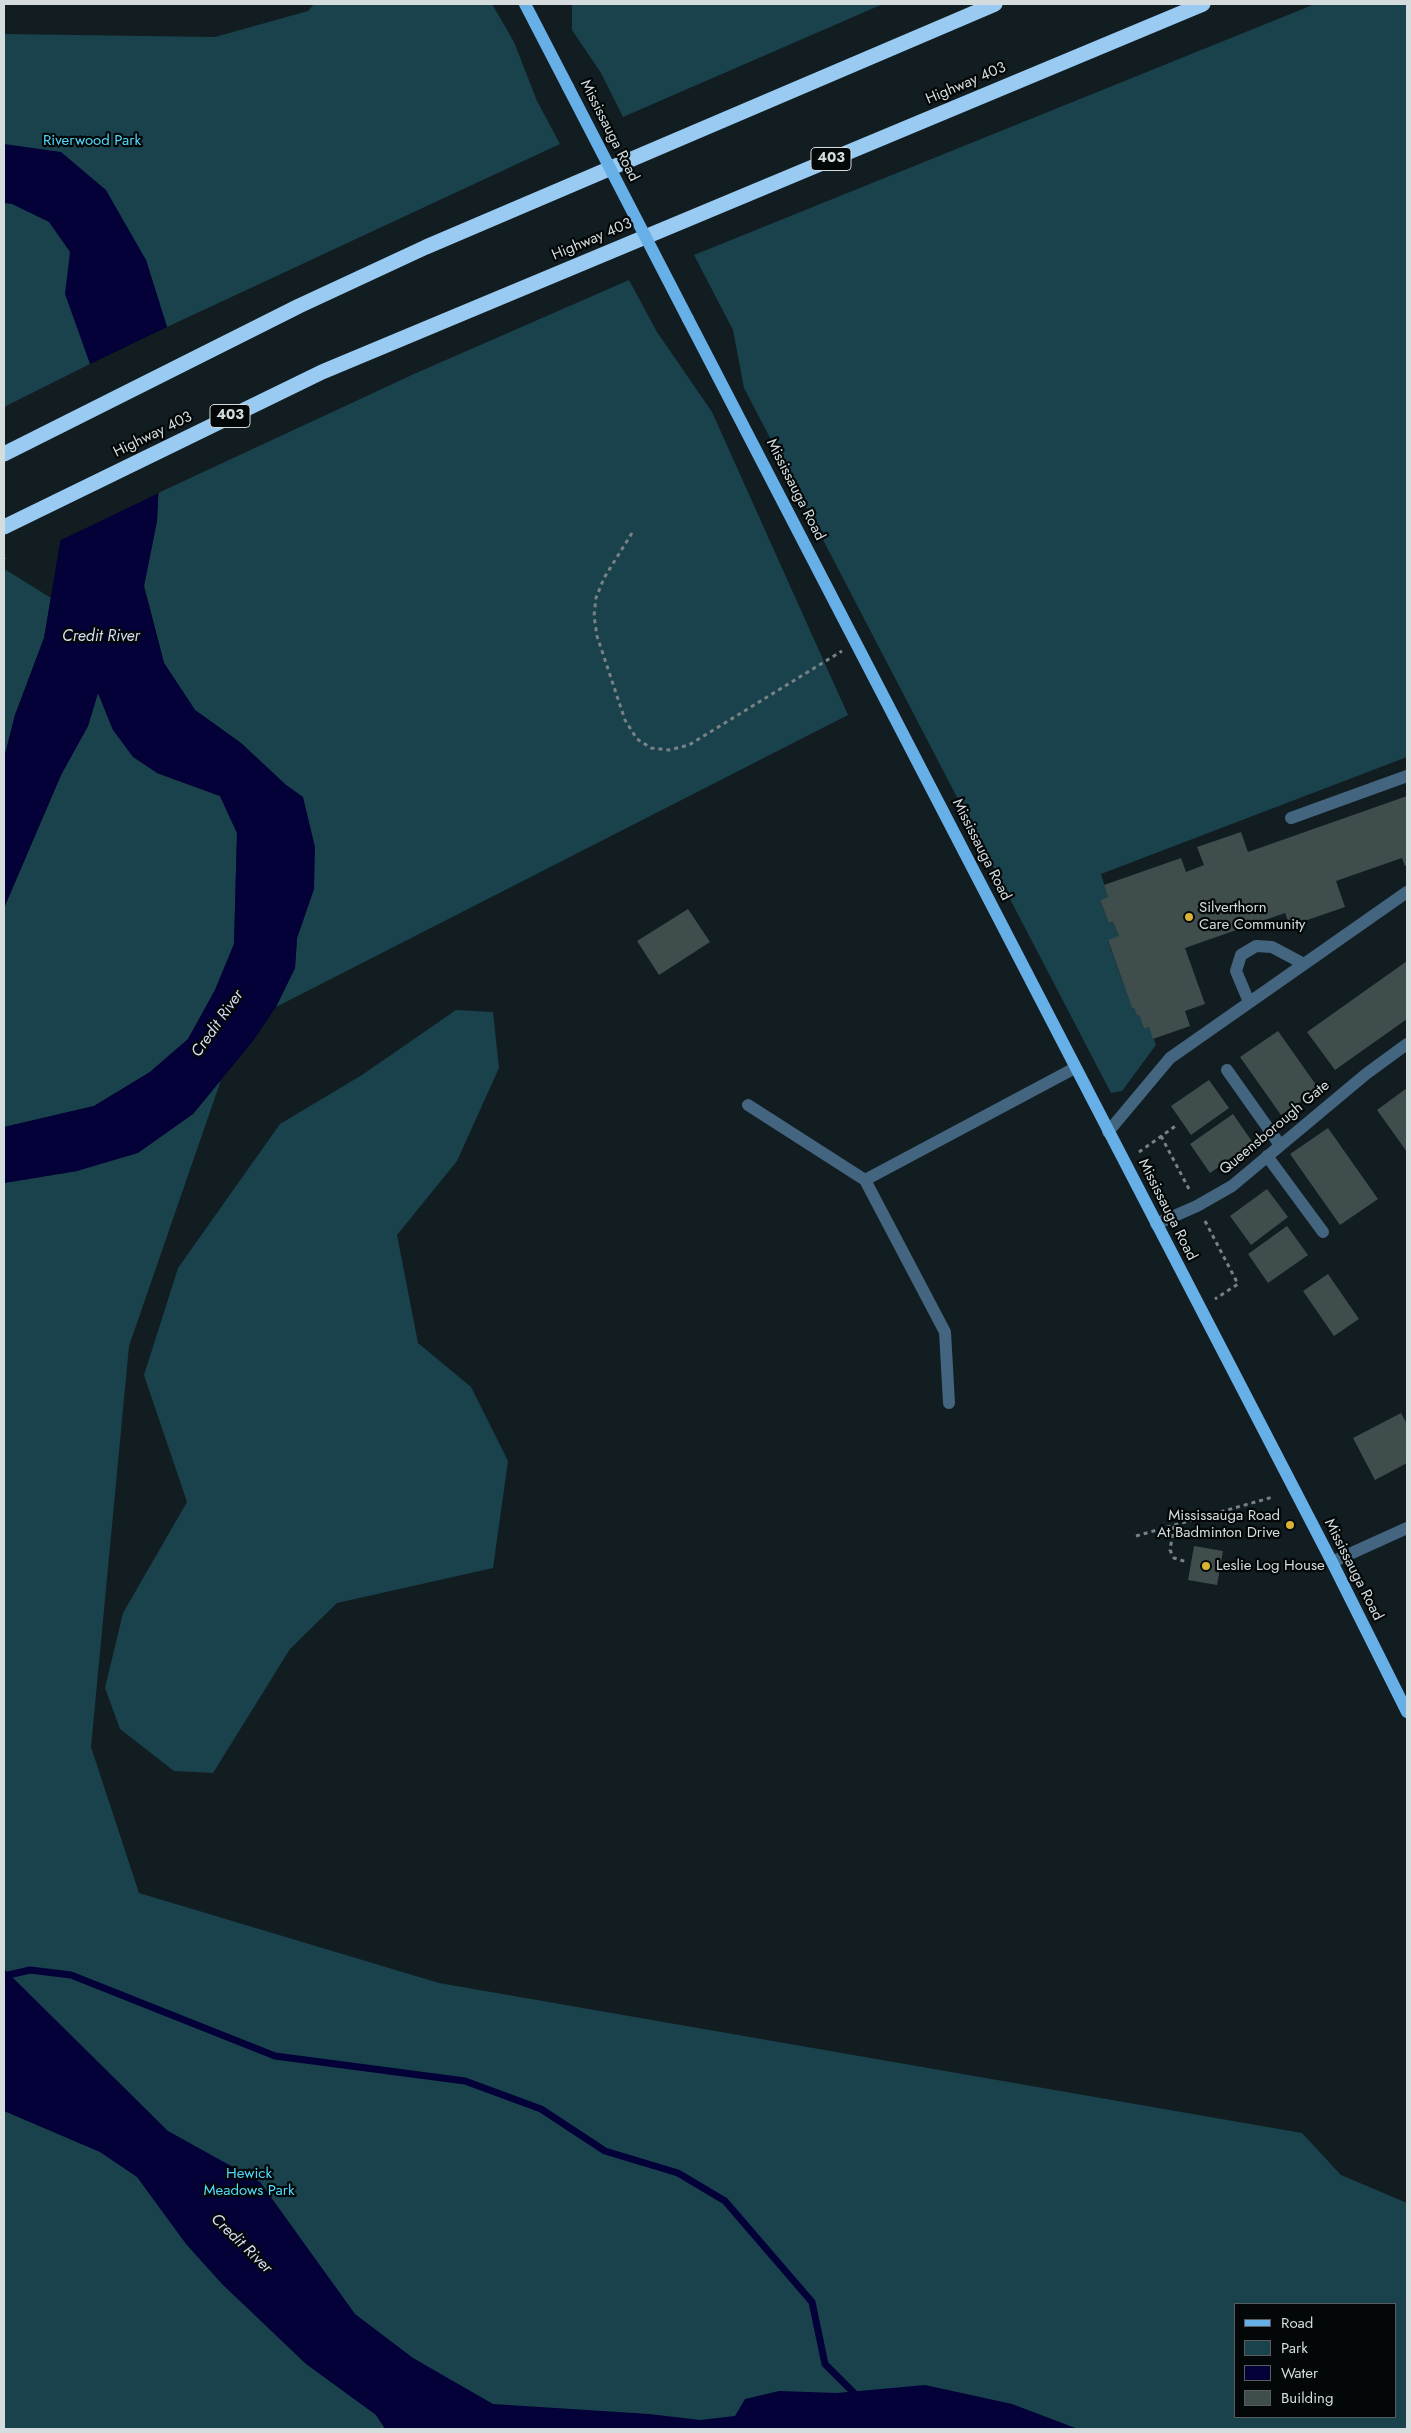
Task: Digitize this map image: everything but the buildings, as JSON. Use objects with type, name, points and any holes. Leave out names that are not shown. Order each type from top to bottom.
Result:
[{"type":"highway","points":[[4,454],[291,311],[426,247],[995,4]]},
{"type":"highway","name":"Highway 403","points":[[4,527],[322,372],[1203,4]]},
{"type":"main road","name":"Mississauga Road","points":[[526,4],[1332,1562],[1407,1712]]},
{"type":"street","points":[[1291,818],[1407,776]]},
{"type":"street","points":[[1108,1132],[1170,1058],[1407,892]]},
{"type":"street","points":[[1249,1002],[1236,971],[1240,955],[1256,946],[1272,946],[1304,964]]},
{"type":"street","name":"Queensborough Gate","points":[[1156,1224],[1215,1197],[1232,1186],[1366,1074],[1407,1044]]},
{"type":"street","points":[[865,1180],[1075,1068]]},
{"type":"street","points":[[1227,1070],[1280,1145]]},
{"type":"street","points":[[748,1105],[865,1180],[945,1332],[949,1403]]},
{"type":"street","points":[[1267,1156],[1323,1232]]},
{"type":"street","points":[[1332,1562],[1407,1528]]},
{"type":"path","points":[[632,533],[604,578],[596,598],[594,616],[597,636],[625,720],[637,739],[651,748],[669,750],[689,745],[856,643]]},
{"type":"path","points":[[1137,1153],[1177,1125]]},
{"type":"path","points":[[1161,1136],[1193,1197]]},
{"type":"path","points":[[1203,1218],[1238,1284],[1214,1300]]},
{"type":"path","points":[[1136,1536],[1273,1497]]},
{"type":"path","points":[[1174,1525],[1170,1550],[1174,1558],[1187,1562]]},
{"type":"green space","name":"Riverwood Park","points":[[314,4],[492,4],[514,42],[537,101],[560,144],[167,327],[146,260],[140,251],[90,364],[4,407],[4,34],[215,37],[308,11]]},
{"type":"green space","points":[[572,4],[883,4],[623,117],[601,73],[572,30]]},
{"type":"green space","points":[[1315,4],[1407,4],[1407,757],[1101,874],[1108,897],[1100,900],[1109,923],[1113,922],[1119,936],[1108,941],[1132,1008],[1134,1008],[1137,1016],[1139,1015],[1144,1029],[1149,1027],[1156,1045],[1122,1091],[1111,1093],[744,388],[733,330],[694,255]]},
{"type":"green space","points":[[629,280],[657,332],[712,412],[848,715],[276,1007],[295,968],[297,938],[314,889],[303,797],[286,785],[241,743],[195,710],[164,663],[144,586],[157,521],[158,493],[414,374]]},
{"type":"green space","points":[[6,570],[51,598],[44,638],[15,715],[4,758],[4,571]]},
{"type":"green space","points":[[98,693],[113,730],[157,773],[220,796],[237,833],[234,944],[215,990],[188,1039],[150,1072],[94,1106],[4,1127],[4,908],[61,775],[88,726]]},
{"type":"green space","points":[[456,1010],[493,1012],[499,1068],[457,1161],[397,1235],[418,1343],[471,1387],[508,1461],[493,1568],[337,1603],[290,1649],[213,1773],[174,1771],[120,1729],[105,1688],[123,1613],[187,1502],[144,1375],[178,1268],[280,1124],[362,1075]]},
{"type":"green space","name":"Hewick Meadows Park","points":[[221,1080],[129,1346],[91,1747],[139,1893],[439,1983],[1302,2133],[1341,2175],[1407,2203],[1407,2429],[4,2429],[4,1183],[77,1171],[193,1114]]},
{"type":"water","name":"Credit River","points":[[4,144],[61,152],[106,190],[146,260],[167,327],[157,521],[144,586],[164,663],[195,710],[241,743],[286,785],[303,797],[315,847],[314,889],[297,938],[295,968],[276,1007],[253,1041],[193,1114],[138,1153],[77,1171],[4,1183],[4,1127],[94,1106],[150,1072],[188,1039],[215,990],[234,944],[237,833],[220,796],[157,773],[133,757],[113,730],[98,693],[88,726],[61,775],[4,908],[4,758],[15,715],[44,638],[90,364],[65,294],[70,252],[49,222],[12,204],[4,203]]},
{"type":"water","name":"Credit River","points":[[4,1969],[168,2131],[260,2182],[355,2314],[413,2358],[493,2404],[649,2414],[700,2420],[735,2416],[745,2399],[779,2391],[837,2393],[925,2385],[1012,2404],[1078,2429],[385,2429],[376,2415],[306,2364],[222,2284],[186,2244],[137,2177],[100,2152],[4,2111]]},
{"type":"pier","points":[[169,326],[161,492],[59,541],[88,365]]},
{"type":"waterway","points":[[4,1976],[30,1970],[71,1975],[275,2056],[465,2081],[541,2109],[605,2151],[678,2173],[725,2201],[812,2302],[825,2364],[859,2398]]},
{"type":"place","name":"Silverthorn Care Community","points":[[1189,917]]},
{"type":"place","name":"Mississauga Road At Badminton Drive","points":[[1290,1525]]},
{"type":"place","name":"Leslie Log House","points":[[1206,1566]]}]
